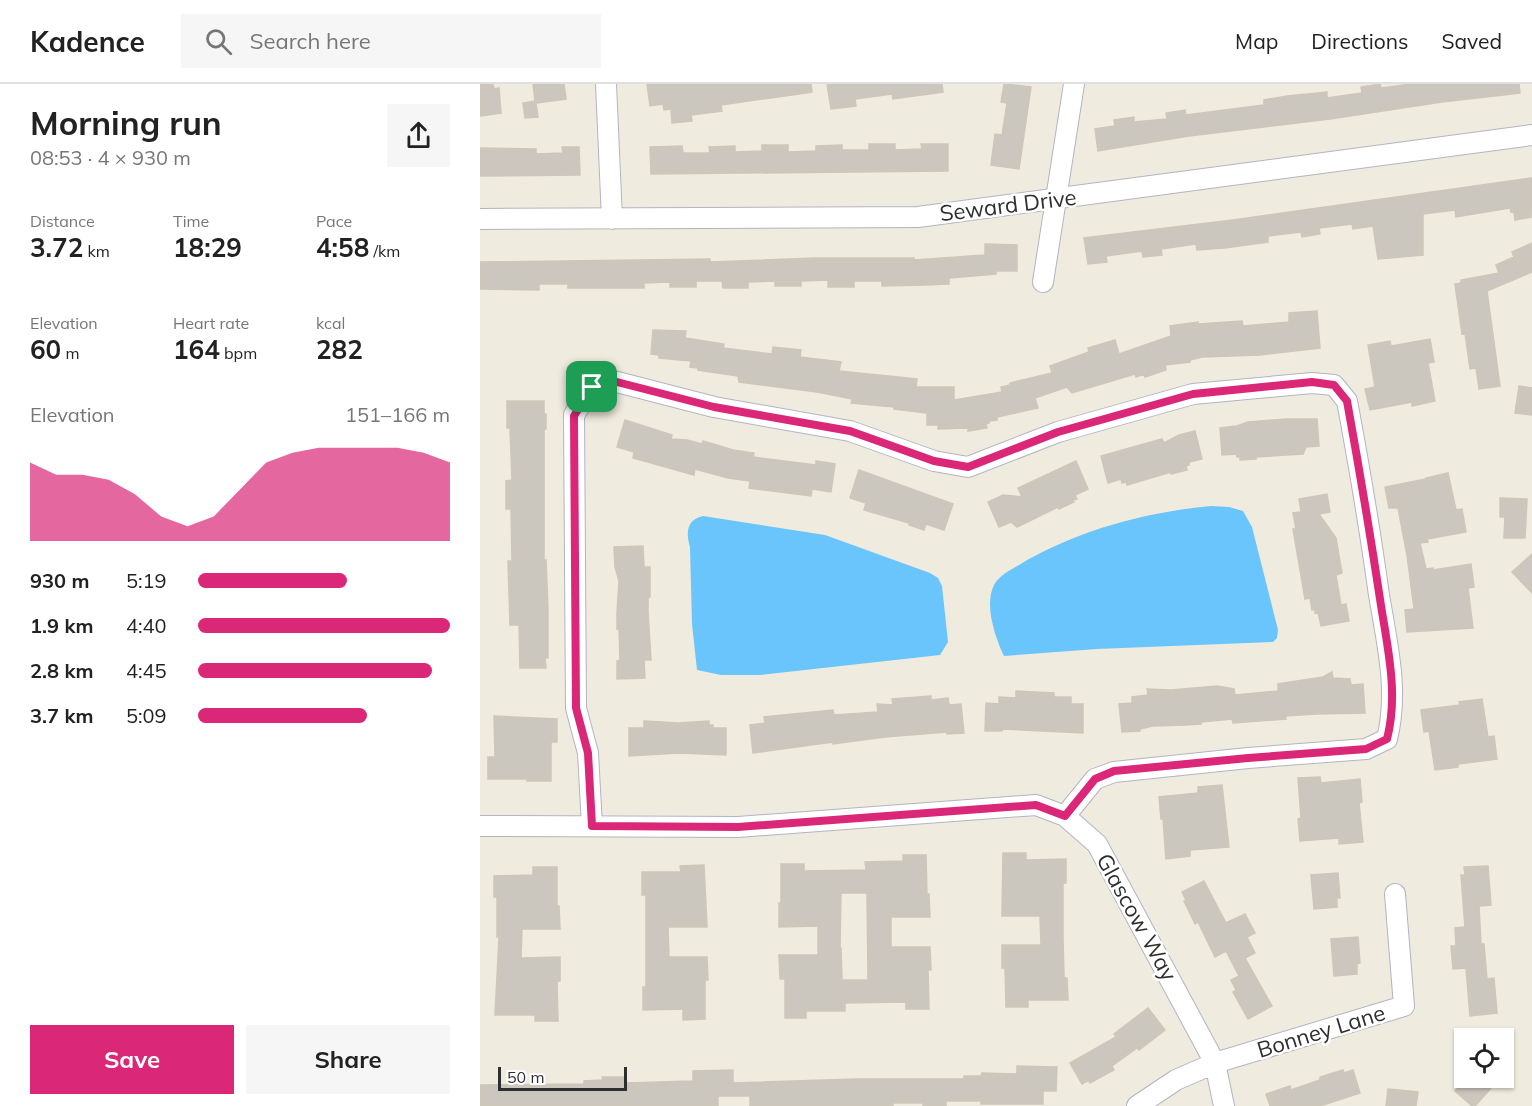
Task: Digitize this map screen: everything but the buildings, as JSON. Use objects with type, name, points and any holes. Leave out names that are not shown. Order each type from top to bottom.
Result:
[{"type":"street","points":[[606,84],[612,219]]},
{"type":"street","points":[[1043,282],[1074,84]]},
{"type":"street","name":"Seward Drive","points":[[480,219],[918,217],[1532,135]]},
{"type":"street","points":[[592,826],[588,753],[576,708],[574,416],[592,387],[617,382],[714,407],[850,431],[934,461],[968,467],[1058,432],[1193,394],[1312,382],[1334,385],[1347,401],[1379,591],[1393,690],[1393,718],[1387,739],[1366,749],[1114,771],[1095,779],[1065,816]]},
{"type":"street","name":"Glascow Way","points":[[480,826],[738,827],[1036,805],[1065,816],[1096,844],[1118,880],[1215,1063],[1224,1106]]},
{"type":"street","name":"Bonney Lane","points":[[1137,1106],[1176,1080],[1215,1063],[1404,1006],[1395,894]]},
{"type":"water","points":[[1211,506],[1243,511],[1252,527],[1278,630],[1277,638],[1273,642],[1097,649],[1004,656],[994,630],[990,602],[994,585],[1005,574],[1063,542],[1111,525],[1161,513]]},
{"type":"water","points":[[703,516],[825,535],[930,573],[938,578],[942,586],[948,642],[940,655],[760,675],[721,675],[697,670],[692,624],[688,532],[690,524]]},
{"type":"route","points":[[617,382],[714,407],[850,431],[934,461],[968,467],[1058,432],[1193,394],[1312,382],[1334,385],[1347,401],[1387,647],[1393,690],[1393,718],[1387,739],[1366,749],[1114,771],[1095,779],[1065,816],[1036,805],[738,827],[592,826],[588,753],[576,708],[574,416],[592,387],[617,382]]}]
